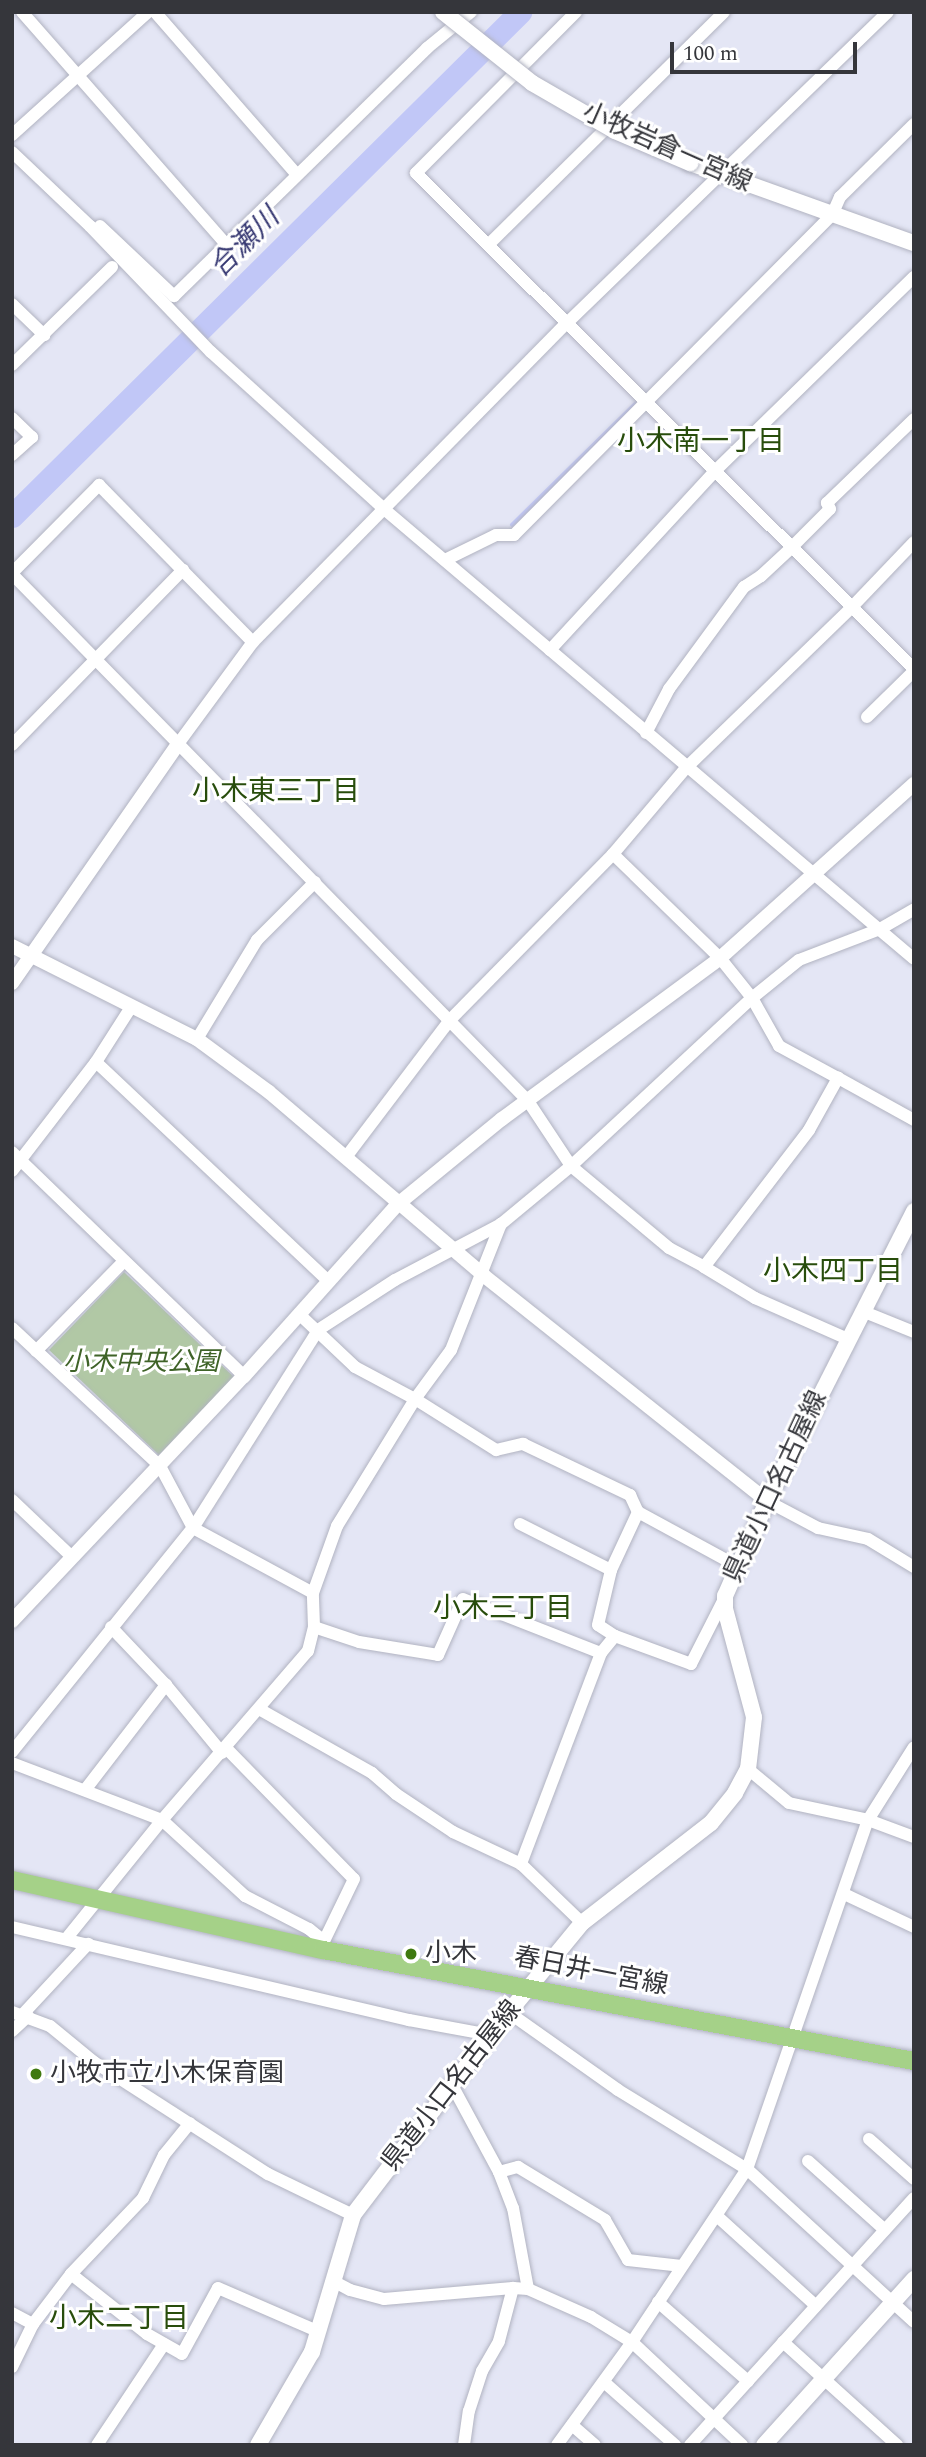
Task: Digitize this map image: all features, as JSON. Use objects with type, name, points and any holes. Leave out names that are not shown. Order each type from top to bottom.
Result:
[{"type":"main road","name":"小牧岩倉一宮線","points":[[443,12],[533,83],[615,131],[718,175],[914,243]]},
{"type":"main road","name":"県道小口名古屋線","points":[[258,2445],[312,2352],[353,2215],[508,2012],[582,1923],[711,1823],[735,1793],[748,1769],[754,1717],[725,1609],[725,1596],[767,1501],[914,1212]]},
{"type":"main road","name":"春日井一宮線","points":[[12,1880],[98,1900],[529,1987],[914,2061]]},
{"type":"main road","points":[[764,2445],[914,2279]]},
{"type":"street","points":[[22,12],[227,245]]},
{"type":"street","points":[[12,135],[148,12]]},
{"type":"street","points":[[155,12],[297,174]]},
{"type":"street","points":[[90,226],[99,225],[174,296],[427,48],[471,12]]},
{"type":"street","points":[[576,12],[416,173],[914,670],[867,717]]},
{"type":"street","points":[[489,244],[724,12]]},
{"type":"street","points":[[12,983],[178,744],[253,642],[568,323],[888,12]]},
{"type":"street","points":[[445,560],[496,535],[514,535],[832,215],[840,197],[914,124]]},
{"type":"street","points":[[12,152],[90,226],[211,352],[384,509],[686,768],[914,958]]},
{"type":"street","points":[[12,365],[112,267]]},
{"type":"street","points":[[550,650],[715,471],[914,277]]},
{"type":"street","points":[[12,304],[44,335]]},
{"type":"street","points":[[12,418],[32,437],[12,455]]},
{"type":"street","points":[[646,733],[669,689],[744,587],[761,576],[791,548],[830,509],[827,503],[914,419]]},
{"type":"street","points":[[253,642],[99,485],[12,573],[94,660],[528,1101],[571,1166],[669,1248],[755,1298],[848,1339]]},
{"type":"street","points":[[346,1157],[450,1020],[613,854],[686,768],[912,547]]},
{"type":"street","points":[[12,745],[183,570]]},
{"type":"street","points":[[12,1621],[244,1376],[398,1204],[528,1101],[720,958],[816,875],[914,784]]},
{"type":"street","points":[[613,854],[720,958],[752,998],[779,1046],[914,1120]]},
{"type":"street","points":[[197,1039],[257,940],[315,883]]},
{"type":"street","points":[[12,1752],[111,1626],[193,1528],[318,1330],[395,1280],[501,1224],[571,1166],[752,998],[799,960],[880,929],[914,908]]},
{"type":"street","points":[[12,946],[197,1039],[269,1092],[483,1275],[767,1501],[818,1528],[868,1539],[914,1567]]},
{"type":"street","points":[[131,1007],[96,1062],[15,1161],[244,1376]]},
{"type":"street","points":[[96,1062],[328,1281]]},
{"type":"street","points":[[704,1266],[809,1130],[838,1078]]},
{"type":"street","points":[[66,1939],[162,1820],[308,1651],[314,1627],[313,1594],[337,1526],[415,1399],[451,1350],[501,1224]]},
{"type":"street","points":[[36,1351],[124,1261]]},
{"type":"street","points":[[862,1311],[914,1332]]},
{"type":"street","points":[[299,1314],[355,1367],[415,1399],[496,1450],[523,1444],[630,1495],[638,1511],[737,1566]]},
{"type":"street","points":[[12,1328],[160,1466],[193,1528],[313,1594]]},
{"type":"street","points":[[12,1500],[72,1557]]},
{"type":"street","points":[[638,1511],[611,1570],[598,1625],[615,1636],[691,1664],[725,1596]]},
{"type":"street","points":[[520,1524],[611,1570]]},
{"type":"street","points":[[314,1627],[359,1642],[438,1655],[463,1599],[601,1653]]},
{"type":"street","points":[[12,1763],[162,1820],[245,1896],[309,1929],[323,1945],[354,1879],[224,1750],[111,1626]]},
{"type":"street","points":[[521,1864],[601,1653],[615,1636]]},
{"type":"street","points":[[85,1790],[166,1685]]},
{"type":"street","points":[[259,1709],[372,1773],[396,1794],[453,1832],[521,1864],[582,1923]]},
{"type":"street","points":[[557,2445],[632,2342],[718,2217],[747,2169],[868,1820],[914,1747]]},
{"type":"street","points":[[748,1769],[789,1803],[868,1820],[914,1837]]},
{"type":"street","points":[[844,1894],[914,1927]]},
{"type":"street","points":[[12,1927],[397,2017],[490,2035]]},
{"type":"street","points":[[12,2031],[21,2014],[88,1944]]},
{"type":"street","points":[[508,2012],[618,2090],[747,2169],[914,2322]]},
{"type":"street","points":[[21,2014],[50,2026],[94,2062],[268,2174],[353,2215]]},
{"type":"street","points":[[452,2085],[499,2172],[513,2208],[528,2289]]},
{"type":"street","points":[[12,2367],[33,2324],[71,2274],[143,2198],[164,2155],[190,2123]]},
{"type":"street","points":[[869,2139],[914,2179]]},
{"type":"street","points":[[808,2161],[885,2230]]},
{"type":"street","points":[[499,2172],[518,2167],[605,2220],[628,2260],[682,2266]]},
{"type":"street","points":[[690,2445],[914,2198]]},
{"type":"street","points":[[718,2217],[816,2306]]},
{"type":"street","points":[[71,2274],[147,2334],[182,2354],[218,2288],[319,2332]]},
{"type":"street","points":[[333,2281],[350,2290],[384,2299],[528,2289],[591,2317],[632,2342],[742,2445]]},
{"type":"street","points":[[464,2445],[469,2411],[482,2371],[499,2341],[513,2288]]},
{"type":"street","points":[[658,2302],[748,2381]]},
{"type":"street","points":[[12,2313],[33,2324]]},
{"type":"street","points":[[783,2342],[897,2445]]},
{"type":"street","points":[[97,2445],[164,2344]]},
{"type":"street","points":[[604,2382],[675,2445]]},
{"type":"street","points":[[572,2425],[595,2445]]},
{"type":"green space","name":"小木中央公園","points":[[124,1272],[234,1377],[159,1455],[49,1350]]},
{"type":"waterway","name":"合瀬川","points":[[12,516],[520,12]]},
{"type":"waterway","points":[[512,525],[635,404]]},
{"type":"place","name":"小木","points":[[411,1954]]},
{"type":"place","name":"小牧市立小木保育園","points":[[36,2074]]},
{"type":"district","name":"小木南一丁目","points":[[701,442]]},
{"type":"district","name":"小木東三丁目","points":[[276,792]]},
{"type":"district","name":"小木四丁目","points":[[833,1272]]},
{"type":"district","name":"小木三丁目","points":[[503,1609]]},
{"type":"district","name":"小木二丁目","points":[[119,2319]]}]
